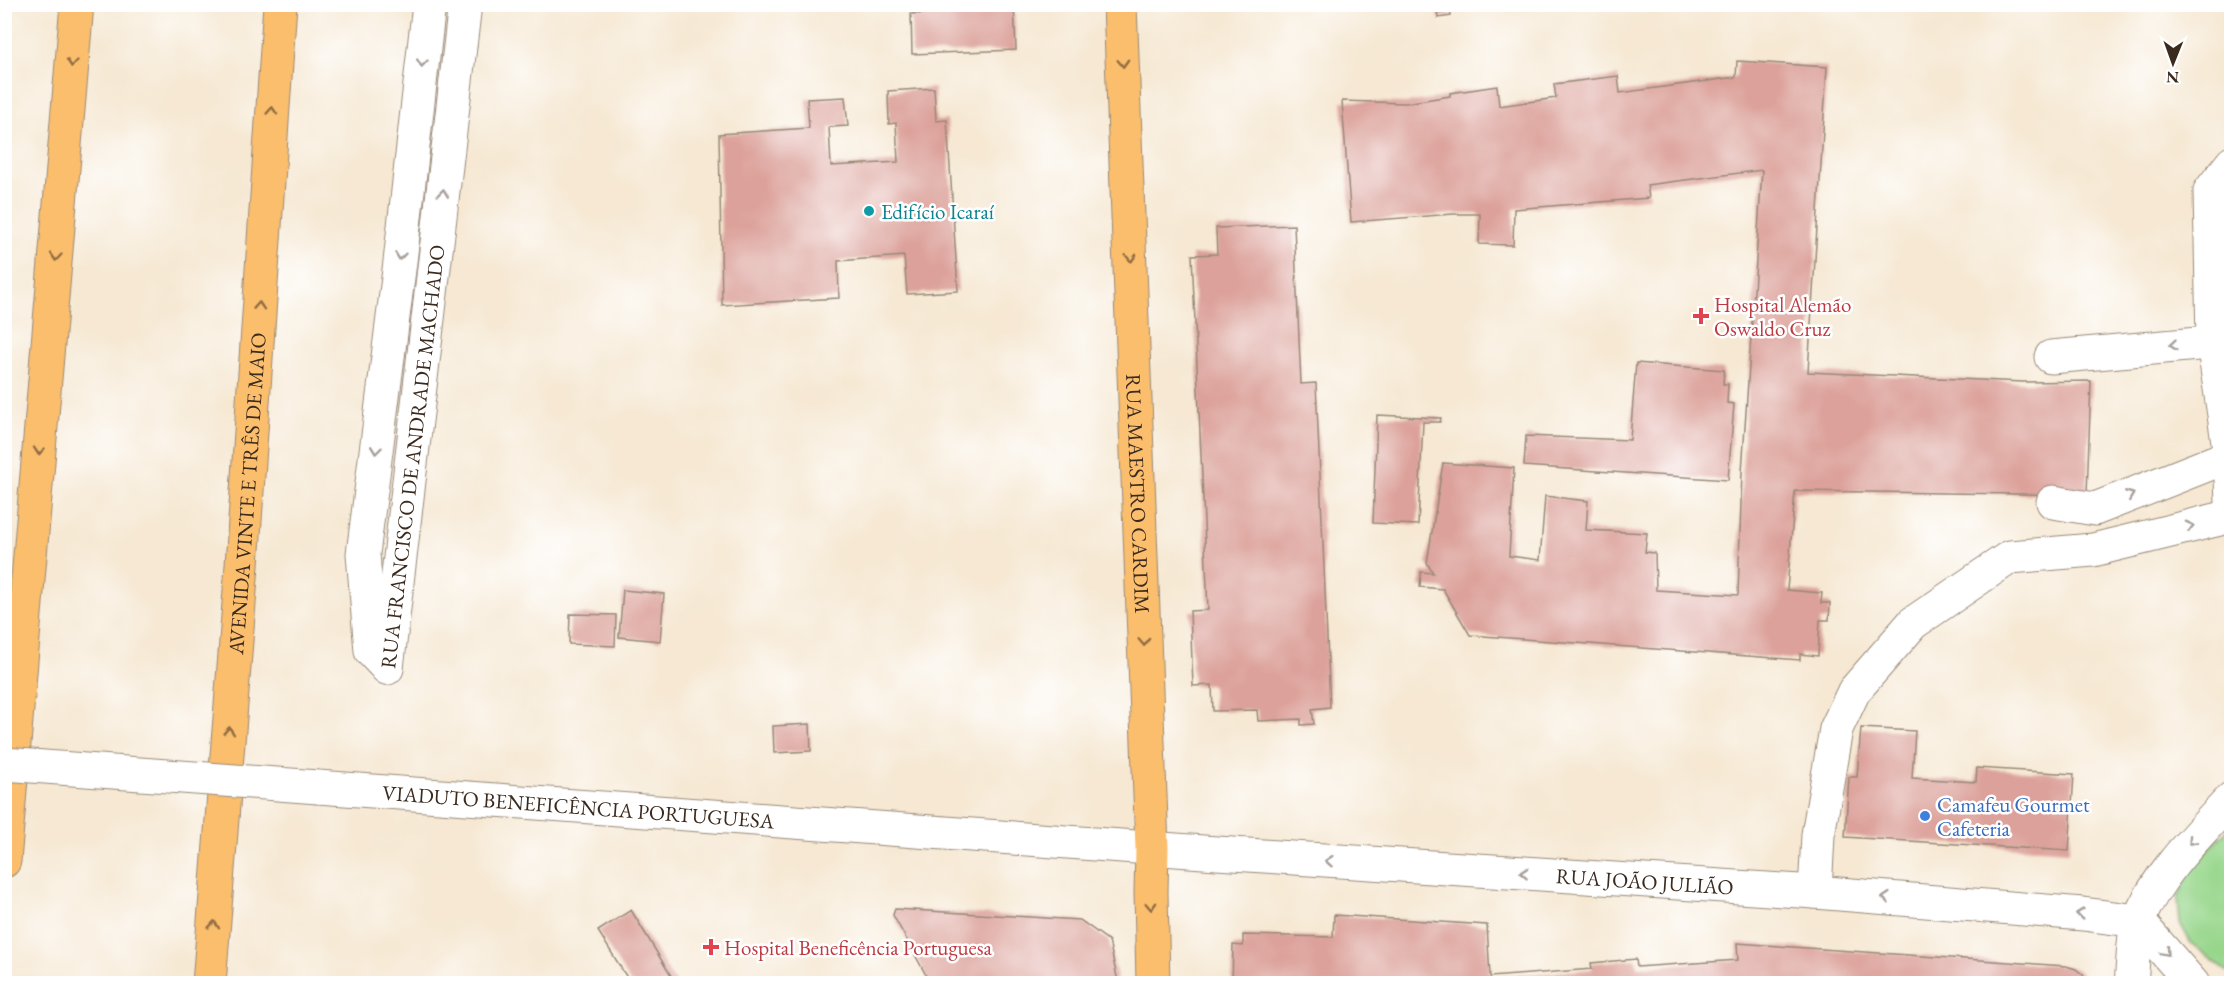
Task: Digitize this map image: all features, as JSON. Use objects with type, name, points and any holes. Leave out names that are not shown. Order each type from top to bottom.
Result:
[{"type":"main road","points":[[4,861],[77,4]]},
{"type":"main road","name":"AVENIDA VINTE E TRÊS DE MAIO","points":[[209,984],[242,565],[280,4]]},
{"type":"main road","name":"RUA MAESTRO CARDIM","points":[[1120,4],[1152,848],[1153,984]]},
{"type":"street","name":"RUA FRANCISCO DE ANDRADE MACHADO","points":[[429,4],[400,262],[363,554],[371,651],[387,668],[465,4]]},
{"type":"street","points":[[2232,162],[2210,191],[2231,455],[2232,502]]},
{"type":"street","points":[[2051,357],[2222,341]]},
{"type":"street","points":[[2053,502],[2095,509],[2231,455]]},
{"type":"street","points":[[2093,550],[2095,509]]},
{"type":"street","points":[[1815,892],[1818,835],[1836,729],[1854,691],[1913,623],[2010,557],[2093,550],[2232,516]]},
{"type":"street","name":"VIADUTO BENEFICÊNCIA PORTUGUESA","points":[[4,764],[1152,848]]},
{"type":"street","points":[[2131,984],[2138,921],[2181,853],[2232,798]]},
{"type":"street","name":"RUA JOÃO JULIÃO","points":[[1152,848],[1815,892],[2083,914],[2138,921]]},
{"type":"street","points":[[2138,921],[2193,984]]},
{"type":"green space","points":[[2231,826],[2231,975],[2191,943],[2180,923],[2178,898],[2189,871]]},
{"type":"building","points":[[931,4],[1014,4],[1016,50],[912,54],[911,14],[931,13]]},
{"type":"building","points":[[1436,4],[1450,4],[1451,16],[1438,18]]},
{"type":"building","points":[[1737,61],[1827,67],[1808,372],[2023,382],[2091,381],[2087,495],[1795,491],[1787,590],[1822,593],[1821,603],[1830,603],[1829,620],[1820,620],[1818,656],[1800,654],[1800,660],[1470,635],[1443,589],[1420,587],[1421,572],[1433,573],[1427,563],[1443,463],[1514,468],[1509,556],[1540,560],[1545,496],[1588,501],[1586,530],[1647,533],[1645,552],[1655,553],[1656,590],[1738,595],[1742,472],[1762,170],[1647,185],[1649,198],[1514,209],[1513,245],[1479,244],[1480,214],[1351,222],[1342,101],[1405,103],[1497,86],[1499,106],[1556,98],[1554,84],[1618,76],[1620,93],[1736,77]]},
{"type":"building","name":"Edifício Icaraí","points":[[934,88],[936,121],[947,120],[958,291],[907,294],[904,256],[838,261],[839,298],[722,305],[719,134],[809,128],[807,99],[845,97],[848,126],[829,127],[831,166],[898,162],[896,123],[889,124],[888,91]]},
{"type":"building","points":[[1294,225],[1301,384],[1316,383],[1330,707],[1312,709],[1314,724],[1301,725],[1301,719],[1258,721],[1257,710],[1213,711],[1212,685],[1193,686],[1190,611],[1208,610],[1192,255],[1217,254],[1216,228]]},
{"type":"building","points":[[1636,363],[1724,370],[1723,384],[1728,384],[1727,403],[1734,404],[1728,480],[1524,466],[1526,436],[1630,440]]},
{"type":"building","points":[[1377,415],[1441,418],[1440,422],[1423,422],[1418,525],[1373,523]]},
{"type":"building","points":[[623,590],[664,594],[660,641],[619,637]]},
{"type":"building","points":[[570,614],[616,615],[615,646],[569,644]]},
{"type":"building","points":[[810,724],[811,751],[774,753],[773,726]]},
{"type":"building","points":[[1861,728],[1915,731],[1912,778],[1976,782],[1977,768],[2074,774],[2069,851],[1845,837],[1849,777],[1857,777]]},
{"type":"building","points":[[895,909],[1080,920],[1109,941],[1117,977],[1114,984],[931,984],[893,915]]},
{"type":"building","points":[[631,910],[676,984],[631,984],[598,931]]},
{"type":"building","points":[[1334,915],[1487,925],[1490,977],[1592,969],[1591,963],[1636,959],[1637,967],[1738,960],[1737,943],[2066,966],[2076,969],[2083,975],[2087,984],[1232,984],[1233,945],[1243,946],[1243,935],[1333,937]]},
{"type":"place","name":"Edifício Icaraí","points":[[869,211]]},
{"type":"place","name":"Hospital Alemão Oswaldo Cruz","points":[[1701,316]]},
{"type":"place","name":"Camafeu Gourmet Cafeteria","points":[[1925,816]]},
{"type":"place","name":"Hospital Beneficência Portuguesa","points":[[711,947]]}]
